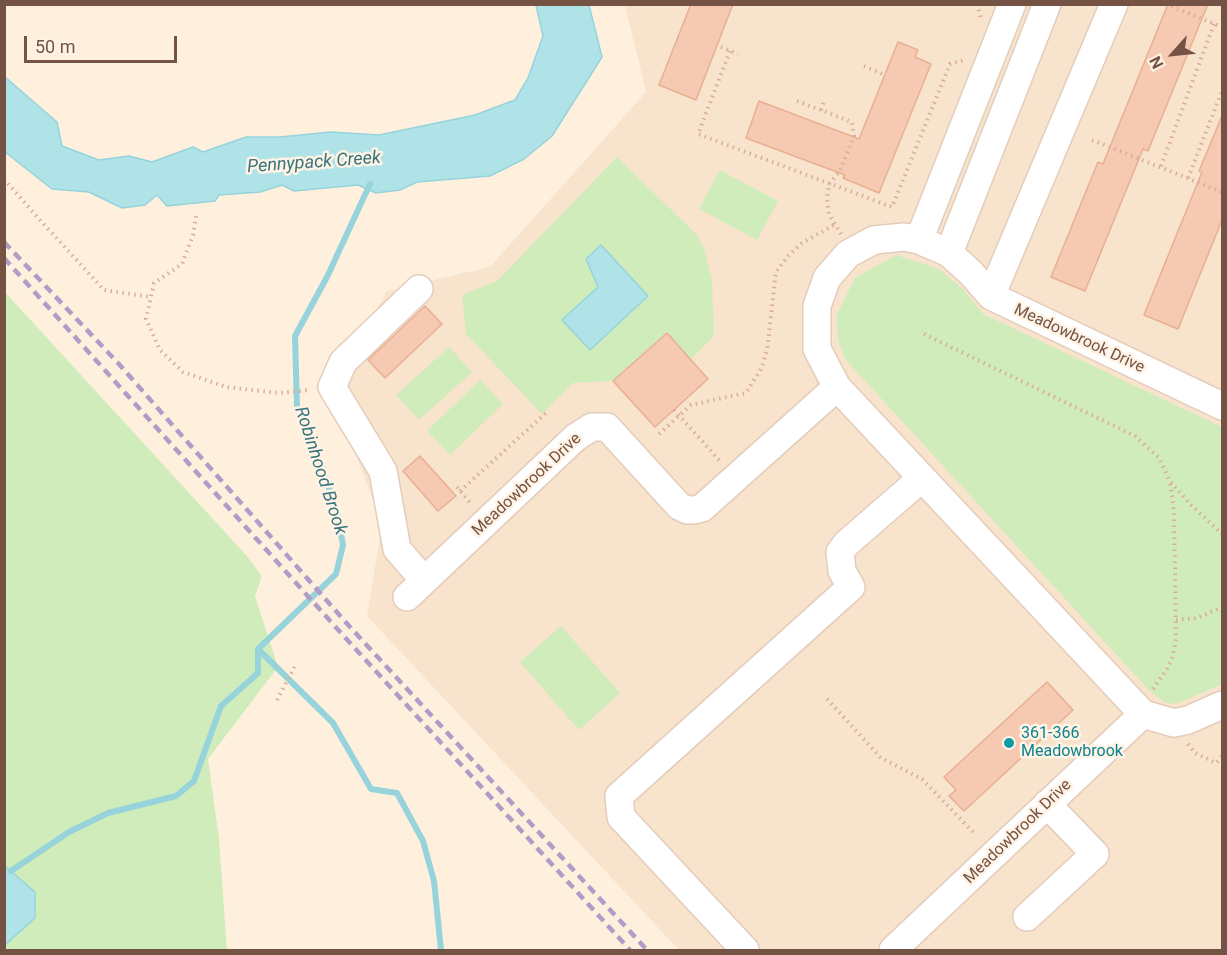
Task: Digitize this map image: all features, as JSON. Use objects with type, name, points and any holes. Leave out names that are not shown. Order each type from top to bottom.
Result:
[{"type":"street","points":[[919,240],[1012,4]]},
{"type":"street","points":[[949,253],[1047,4]]},
{"type":"street","points":[[991,296],[1114,4]]},
{"type":"street","name":"Meadowbrook Drive","points":[[893,951],[1047,804],[1148,702],[922,478],[837,387],[818,349],[817,306],[827,278],[848,254],[874,240],[904,237],[919,240],[949,253],[991,296],[1222,406]]},
{"type":"street","name":"Meadowbrook Drive","points":[[419,289],[343,362],[332,387],[383,471],[397,549],[416,589],[576,436],[592,427],[607,427],[679,506],[687,510],[694,510],[702,508],[837,387]]},
{"type":"street","points":[[745,951],[621,817],[619,796],[851,587],[842,571],[840,552],[846,544],[922,478]]},
{"type":"street","points":[[1148,702],[1174,723],[1222,705]]},
{"type":"street","points":[[1027,917],[1095,854],[1047,804]]},
{"type":"path","points":[[1166,4],[1222,27]]},
{"type":"path","points":[[1161,166],[1214,24]]},
{"type":"path","points":[[721,47],[738,54]]},
{"type":"path","points":[[730,51],[698,134],[892,207],[950,64],[974,58]]},
{"type":"path","points":[[864,66],[883,74]]},
{"type":"path","points":[[1188,178],[1222,91]]},
{"type":"path","points":[[797,100],[852,122],[854,136],[840,171],[829,184],[826,199],[829,214],[842,235]]},
{"type":"path","points":[[821,110],[824,102]]},
{"type":"path","points":[[1092,140],[1222,192]]},
{"type":"path","points":[[4,178],[104,290],[151,297]]},
{"type":"path","points":[[196,216],[193,236],[182,264],[154,283],[146,319],[159,350],[183,372],[226,387],[279,393],[321,388]]},
{"type":"path","points":[[660,434],[691,405],[746,393],[761,369],[768,351],[776,273],[788,256],[802,243],[834,225]]},
{"type":"path","points":[[924,334],[1135,436],[1159,458],[1170,481],[1189,503],[1222,534]]},
{"type":"path","points":[[674,410],[722,463]]},
{"type":"path","points":[[477,510],[459,489],[547,412]]},
{"type":"path","points":[[1148,702],[1173,656],[1176,638],[1174,511],[1170,481]]},
{"type":"path","points":[[1176,620],[1197,618],[1222,607]]},
{"type":"path","points":[[277,700],[296,664]]},
{"type":"path","points":[[827,699],[881,758],[922,779],[973,832]]},
{"type":"path","points":[[1188,744],[1195,753],[1216,763],[1222,756]]},
{"type":"shaded area","points":[[625,5],[1222,5],[1222,950],[679,950],[367,616],[382,525],[332,389],[387,291],[490,267],[646,92]]},
{"type":"green space","points":[[617,157],[697,235],[704,249],[712,280],[714,336],[691,359],[708,379],[655,427],[613,381],[573,383],[542,414],[466,334],[462,295],[497,281]]},
{"type":"green space","points":[[720,170],[778,201],[757,240],[699,209]]},
{"type":"green space","points":[[896,255],[939,269],[963,289],[983,314],[1222,427],[1222,684],[1173,704],[1164,702],[1148,689],[845,359],[838,339],[836,316],[855,278]]},
{"type":"green space","points":[[4,291],[246,555],[262,576],[255,596],[278,667],[208,759],[219,839],[227,950],[5,950]]},
{"type":"green space","points":[[449,347],[472,372],[419,420],[396,395]]},
{"type":"green space","points":[[480,380],[503,404],[450,455],[427,431]]},
{"type":"green space","points":[[561,626],[620,693],[579,730],[520,662]]},
{"type":"water","name":"Pennypack Creek","points":[[536,5],[589,5],[602,57],[552,136],[524,159],[490,176],[417,182],[400,190],[376,193],[358,185],[294,191],[282,185],[260,192],[219,195],[215,201],[167,206],[157,195],[145,205],[122,208],[89,192],[52,189],[5,152],[5,77],[57,122],[62,146],[99,160],[129,156],[152,162],[193,147],[203,152],[246,137],[280,137],[331,132],[379,135],[475,115],[515,100],[528,78],[543,36]]},
{"type":"water","points":[[601,245],[648,296],[590,350],[562,320],[598,287],[586,259]]},
{"type":"water","points":[[5,866],[35,892],[35,918],[5,945]]},
{"type":"building","points":[[691,4],[733,4],[696,100],[659,85]]},
{"type":"building","points":[[1168,4],[1208,4],[1148,151],[1143,149],[1085,291],[1051,277],[1098,162],[1103,164]]},
{"type":"building","points":[[898,42],[918,50],[915,57],[931,64],[879,193],[843,178],[845,175],[746,138],[759,101],[859,139]]},
{"type":"building","points":[[1222,116],[1222,220],[1178,329],[1144,315],[1202,172],[1199,171]]},
{"type":"building","points":[[425,306],[442,324],[385,378],[368,360]]},
{"type":"building","points":[[667,333],[708,379],[655,427],[613,381]]},
{"type":"building","points":[[420,456],[456,496],[438,511],[403,471]]},
{"type":"building","name":"361-366 Meadowbrook","points":[[1047,682],[1073,710],[964,811],[949,796],[956,790],[944,777]]},
{"type":"waterway","name":"Robinhood Brook","points":[[258,649],[336,574],[343,545],[337,513],[322,466],[297,408],[295,336],[327,277],[370,184]]},
{"type":"waterway","name":"Robinhood Brook","points":[[258,649],[333,723],[371,789],[397,793],[423,841],[434,881],[441,950]]},
{"type":"waterway","points":[[11,871],[69,832],[108,813],[176,796],[194,781],[221,706],[258,673],[258,649]]},
{"type":"railway","points":[[4,242],[118,363],[350,627],[647,950]]},
{"type":"railway","points":[[4,258],[630,950]]},
{"type":"place","name":"361-366 Meadowbrook","points":[[1009,743]]}]
